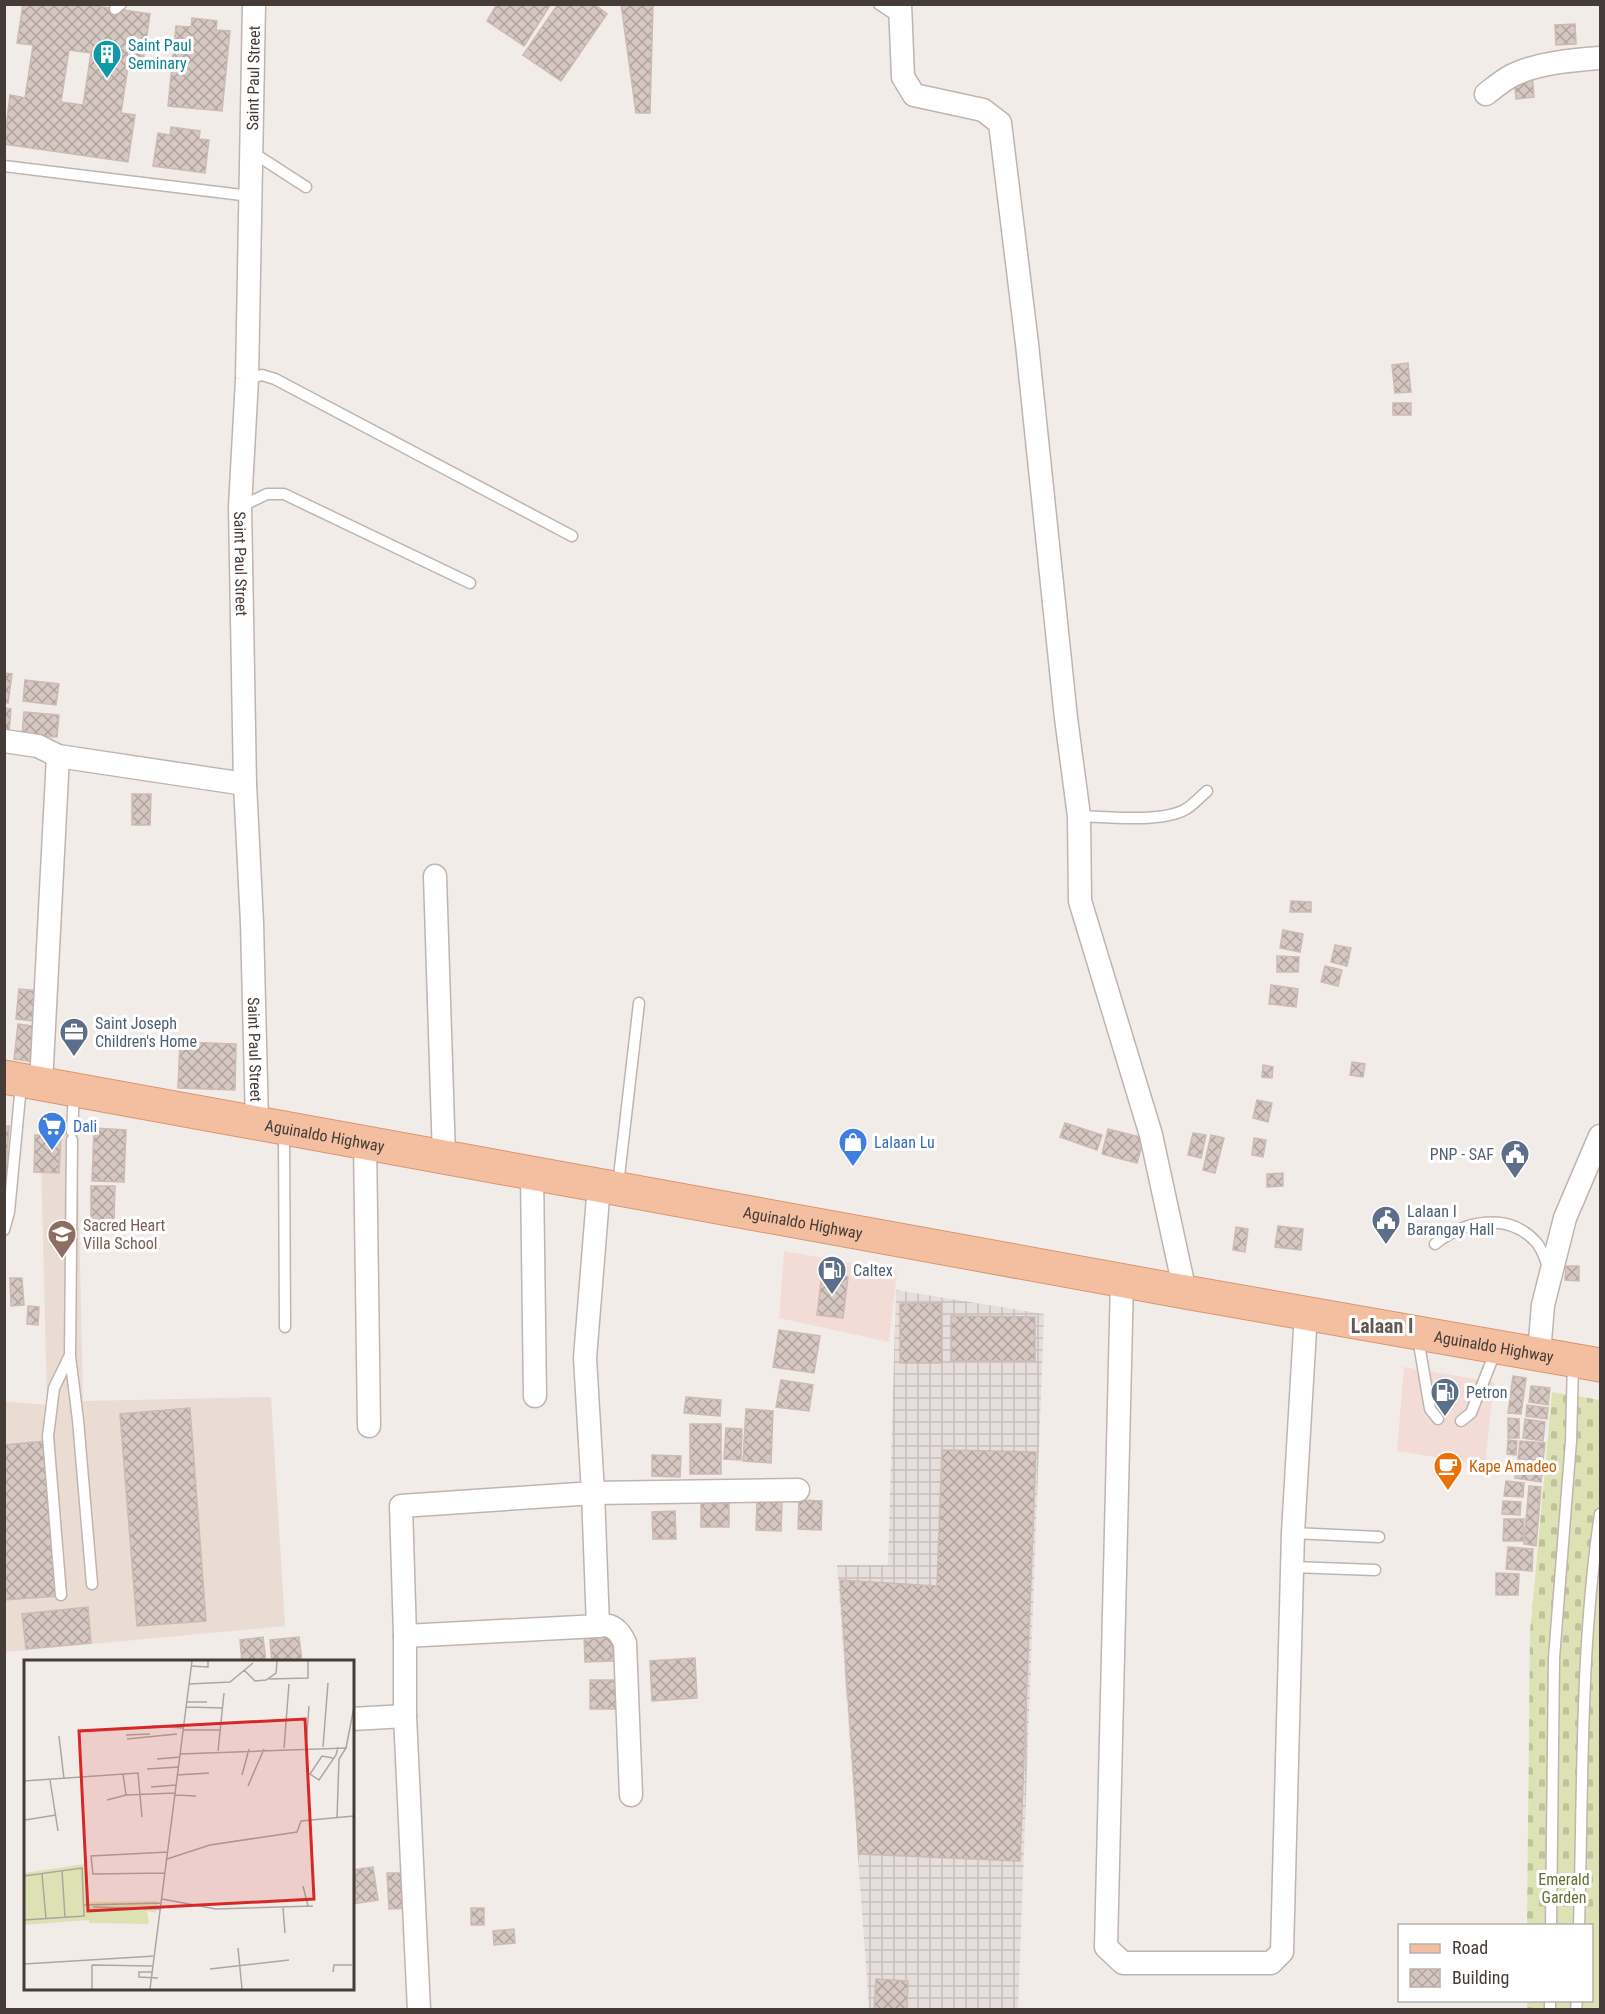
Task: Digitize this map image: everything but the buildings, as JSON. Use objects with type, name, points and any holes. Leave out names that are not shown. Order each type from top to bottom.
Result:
[{"type":"main road","name":"Aguinaldo Highway","points":[[22,1081],[1185,1292],[1587,1362]]},
{"type":"street","name":"Saint Paul Street","points":[[254,4],[247,379],[240,507],[245,784],[252,923],[270,1125]]},
{"type":"street","points":[[900,11],[903,77],[914,95],[983,110],[1000,123],[1028,356],[1066,718],[1079,816],[1080,901],[1151,1135],[1185,1292]]},
{"type":"street","points":[[1486,94],[1509,77],[1528,69],[1600,58]]},
{"type":"street","points":[[4,741],[38,747],[58,756],[245,784]]},
{"type":"street","points":[[22,1081],[58,756]]},
{"type":"street","points":[[435,876],[444,1157]]},
{"type":"street","points":[[1539,1353],[1543,1305],[1565,1218],[1600,1136]]},
{"type":"street","points":[[365,1142],[369,1426]]},
{"type":"street","points":[[532,1174],[535,1396]]},
{"type":"street","points":[[598,1626],[585,1358],[609,1186]]},
{"type":"street","points":[[1122,1280],[1106,1947],[1123,1963],[1271,1963],[1282,1952],[1293,1533],[1306,1312]]},
{"type":"street","points":[[418,2010],[405,1716],[401,1506],[593,1493],[798,1490]]},
{"type":"street","points":[[405,1636],[607,1624],[617,1629],[625,1643],[631,1795]]},
{"type":"street","points":[[354,1719],[405,1716]]},
{"type":"lane","points":[[879,4],[900,11]]},
{"type":"lane","points":[[252,152],[306,187]]},
{"type":"lane","points":[[4,166],[250,196]]},
{"type":"lane","points":[[247,379],[262,375],[275,379],[572,536]]},
{"type":"lane","points":[[240,507],[267,494],[284,494],[470,583]]},
{"type":"lane","points":[[1079,816],[1171,815],[1186,809],[1207,791]]},
{"type":"lane","points":[[609,1186],[639,1002]]},
{"type":"lane","points":[[4,1230],[9,1212],[22,1081]]},
{"type":"lane","points":[[74,1089],[70,1356],[78,1420],[92,1584]]},
{"type":"lane","points":[[270,1125],[285,1327]]},
{"type":"lane","points":[[1435,1244],[1448,1234],[1469,1225],[1485,1222],[1506,1223],[1522,1230],[1538,1243],[1551,1275]]},
{"type":"lane","points":[[1417,1332],[1430,1409],[1438,1419]]},
{"type":"lane","points":[[1461,1421],[1471,1413],[1497,1346]]},
{"type":"lane","points":[[61,1595],[48,1436],[54,1388],[70,1356]]},
{"type":"lane","points":[[1551,1924],[1554,1658],[1571,1441],[1587,1362]]},
{"type":"lane","points":[[1579,1924],[1587,1631],[1600,1514]]},
{"type":"lane","points":[[1293,1533],[1379,1537]]},
{"type":"lane","points":[[1292,1567],[1375,1570]]},
{"type":"shaded area","name":"Sacred Heart Villa School","points":[[40,1117],[77,1123],[83,1401],[271,1397],[285,1626],[5,1652],[4,1401],[47,1405]]},
{"type":"shaded area","points":[[784,1251],[897,1271],[889,1342],[779,1318]]},
{"type":"shaded area","points":[[896,1290],[1044,1314],[1018,2009],[869,2009],[837,1565],[888,1565]]},
{"type":"shaded area","name":"Petron","points":[[1404,1367],[1494,1382],[1485,1465],[1397,1451]]},
{"type":"green space","name":"Emerald Garden","points":[[1552,1392],[1600,1400],[1600,2009],[1527,2009],[1527,2002],[1593,2002],[1593,1924],[1527,1924],[1530,1633]]},
{"type":"place","name":"Saint Paul Seminary","points":[[107,80]]},
{"type":"place","name":"Saint Joseph Children's Home","points":[[74,1058]]},
{"type":"place","name":"Dali","points":[[52,1152]]},
{"type":"place","name":"Lalaan Lu","points":[[853,1168]]},
{"type":"place","name":"PNP - SAF","points":[[1515,1180]]},
{"type":"place","name":"Lalaan I Barangay Hall","points":[[1386,1246]]},
{"type":"place","name":"Sacred Heart Villa School","points":[[62,1260]]},
{"type":"place","name":"Caltex","points":[[832,1296]]},
{"type":"place","name":"Petron","points":[[1445,1418]]},
{"type":"place","name":"Kape Amadeo","points":[[1448,1492]]},
{"type":"district","name":"Lalaan I","points":[[1382,1326]]}]
